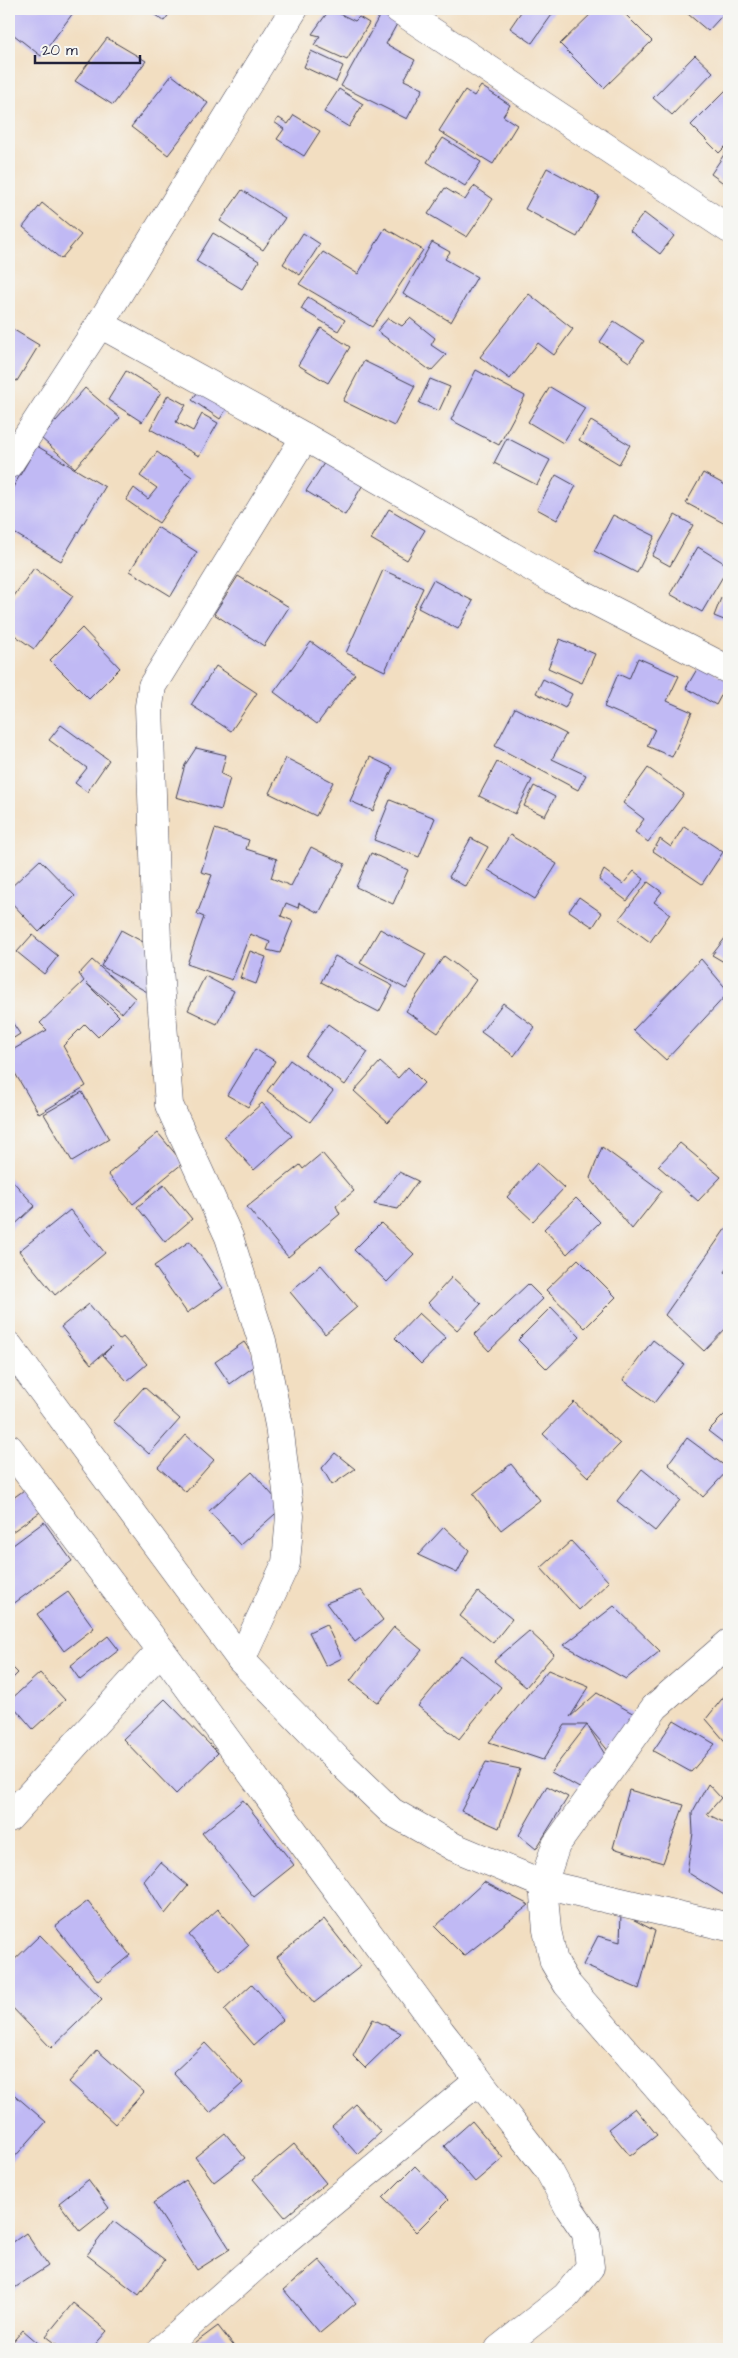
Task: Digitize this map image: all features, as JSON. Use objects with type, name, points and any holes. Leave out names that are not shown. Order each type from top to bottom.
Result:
[{"type":"street","points":[[9,464],[100,324],[294,9]]},
{"type":"street","points":[[398,9],[729,229]]},
{"type":"street","points":[[100,324],[305,437],[552,579],[729,670]]},
{"type":"street","points":[[241,1660],[286,1563],[290,1516],[279,1425],[262,1341],[228,1237],[169,1105],[158,941],[149,706],[152,686],[305,437]]},
{"type":"street","points":[[9,1346],[241,1660],[339,1762],[392,1812],[454,1846],[543,1884],[729,1927]]},
{"type":"street","points":[[9,1448],[161,1650],[478,2081],[548,2170],[586,2233],[590,2267],[566,2296],[499,2349]]},
{"type":"street","points":[[729,1643],[655,1707],[556,1845],[543,1884],[546,1930],[554,1962],[567,1984],[729,2170]]},
{"type":"street","points":[[9,1818],[161,1650]]},
{"type":"street","points":[[162,2349],[265,2259],[478,2081]]},
{"type":"building","points":[[9,9],[76,9],[41,56],[9,31]]},
{"type":"building","points":[[146,9],[173,9],[164,21]]},
{"type":"building","points":[[330,9],[355,21],[359,17],[369,23],[347,60],[314,45],[320,36],[312,34]]},
{"type":"building","points":[[523,9],[556,9],[532,43],[510,28]]},
{"type":"building","points":[[596,9],[624,9],[622,11],[652,41],[604,88],[560,44]]},
{"type":"building","points":[[682,9],[728,9],[708,31]]},
{"type":"building","points":[[381,13],[398,22],[386,44],[415,60],[404,80],[423,89],[407,119],[341,86]]},
{"type":"building","points":[[107,38],[146,61],[113,105],[75,81]]},
{"type":"building","points":[[311,51],[343,66],[336,82],[304,67]]},
{"type":"building","points":[[695,55],[713,72],[672,115],[653,98]]},
{"type":"building","points":[[172,75],[208,103],[168,155],[131,127]]},
{"type":"building","points":[[481,86],[510,105],[503,116],[517,125],[493,164],[439,131],[465,90],[474,96]]},
{"type":"building","points":[[729,87],[729,143],[719,153],[691,125]]},
{"type":"building","points":[[339,89],[363,104],[349,127],[324,112]]},
{"type":"building","points":[[294,115],[320,131],[304,156],[277,139],[284,129],[274,122],[279,118],[288,124]]},
{"type":"building","points":[[443,138],[481,162],[465,186],[427,162]]},
{"type":"building","points":[[729,147],[729,187],[711,174]]},
{"type":"building","points":[[547,168],[599,196],[577,237],[525,209]]},
{"type":"building","points":[[474,186],[493,199],[467,237],[428,214],[445,188],[465,200]]},
{"type":"building","points":[[242,190],[285,218],[263,250],[220,221]]},
{"type":"building","points":[[42,203],[81,235],[61,259],[23,227]]},
{"type":"building","points":[[644,213],[674,236],[660,254],[630,231]]},
{"type":"building","points":[[385,228],[423,250],[372,327],[299,284],[323,252],[358,274]]},
{"type":"building","points":[[213,233],[259,261],[242,289],[196,261]]},
{"type":"building","points":[[303,233],[320,244],[300,275],[283,264]]},
{"type":"building","points":[[432,242],[450,252],[445,259],[477,277],[451,322],[403,294]]},
{"type":"building","points":[[529,294],[573,329],[554,355],[538,343],[510,379],[480,357]]},
{"type":"building","points":[[308,297],[345,320],[338,331],[301,309]]},
{"type":"building","points":[[388,318],[402,326],[410,318],[435,338],[431,345],[446,355],[431,371],[377,331]]},
{"type":"building","points":[[614,321],[644,341],[629,362],[600,342]]},
{"type":"building","points":[[9,327],[39,345],[17,381],[9,377]]},
{"type":"building","points":[[321,328],[350,347],[328,383],[298,365]]},
{"type":"building","points":[[364,361],[415,386],[394,426],[343,401]]},
{"type":"building","points":[[476,370],[525,396],[499,445],[451,420]]},
{"type":"building","points":[[126,371],[161,392],[142,422],[108,400]]},
{"type":"building","points":[[430,379],[450,387],[439,411],[419,403]]},
{"type":"building","points":[[202,386],[229,405],[220,419],[192,400]]},
{"type":"building","points":[[550,387],[585,408],[563,443],[528,422]]},
{"type":"building","points":[[85,388],[120,418],[75,468],[41,438]]},
{"type":"building","points":[[168,395],[186,405],[176,422],[193,431],[202,414],[218,423],[199,456],[150,429]]},
{"type":"building","points":[[591,421],[630,445],[619,464],[579,440]]},
{"type":"building","points":[[507,438],[550,460],[537,485],[494,463]]},
{"type":"building","points":[[37,446],[105,487],[61,561],[9,530],[9,494]]},
{"type":"building","points":[[157,452],[192,477],[159,523],[126,500],[134,488],[148,499],[157,488],[140,476]]},
{"type":"building","points":[[326,460],[364,483],[345,515],[306,491]]},
{"type":"building","points":[[703,473],[729,487],[729,526],[686,503]]},
{"type":"building","points":[[556,475],[576,486],[557,520],[537,509]]},
{"type":"building","points":[[389,509],[425,530],[407,560],[371,539]]},
{"type":"building","points":[[613,515],[655,536],[637,573],[594,551]]},
{"type":"building","points":[[675,515],[693,525],[670,566],[652,556]]},
{"type":"building","points":[[157,527],[197,552],[171,596],[130,571]]},
{"type":"building","points":[[698,547],[729,566],[702,612],[670,594]]},
{"type":"building","points":[[34,568],[73,596],[34,649],[9,631],[9,603]]},
{"type":"building","points":[[383,570],[423,588],[385,671],[346,653]]},
{"type":"building","points":[[238,576],[289,607],[264,646],[214,614]]},
{"type":"building","points":[[433,580],[473,601],[458,629],[418,608]]},
{"type":"building","points":[[721,598],[729,602],[729,622],[714,616]]},
{"type":"building","points":[[82,628],[120,668],[89,699],[50,660]]},
{"type":"building","points":[[560,639],[595,654],[582,683],[548,668]]},
{"type":"building","points":[[311,642],[355,674],[317,724],[274,692]]},
{"type":"building","points":[[638,658],[679,676],[667,701],[692,712],[672,757],[647,746],[655,729],[604,707],[618,674],[629,679]]},
{"type":"building","points":[[700,664],[729,681],[716,705],[686,688]]},
{"type":"building","points":[[216,666],[257,693],[231,731],[191,705]]},
{"type":"building","points":[[543,679],[572,694],[565,708],[536,693]]},
{"type":"building","points":[[515,708],[566,734],[552,759],[586,775],[578,790],[495,746]]},
{"type":"building","points":[[61,725],[109,760],[87,792],[75,783],[87,768],[49,740]]},
{"type":"building","points":[[196,748],[226,755],[221,774],[230,778],[221,810],[176,797],[185,765]]},
{"type":"building","points":[[370,757],[393,768],[373,811],[350,801]]},
{"type":"building","points":[[286,758],[333,782],[316,816],[269,793]]},
{"type":"building","points":[[497,762],[532,780],[515,814],[479,796]]},
{"type":"building","points":[[648,768],[684,794],[648,842],[635,832],[644,819],[623,803]]},
{"type":"building","points":[[534,786],[555,797],[545,816],[524,806]]},
{"type":"building","points":[[390,800],[435,818],[419,857],[374,840]]},
{"type":"building","points":[[684,826],[723,852],[702,884],[653,851],[660,839],[671,847]]},
{"type":"building","points":[[215,829],[249,840],[246,849],[277,859],[271,878],[291,886],[311,847],[345,864],[319,913],[299,903],[298,908],[286,903],[281,916],[293,921],[280,953],[267,950],[270,942],[250,934],[232,980],[187,964],[204,917],[197,914],[212,875],[201,872]]},
{"type":"building","points":[[510,835],[557,864],[535,899],[488,870]]},
{"type":"building","points":[[471,838],[488,847],[466,887],[449,877]]},
{"type":"building","points":[[371,853],[408,870],[393,904],[356,887]]},
{"type":"building","points":[[40,860],[75,896],[39,932],[9,900],[9,889]]},
{"type":"building","points":[[604,870],[623,884],[634,871],[644,879],[627,901],[599,880]]},
{"type":"building","points":[[648,882],[662,892],[654,902],[670,914],[650,942],[619,919]]},
{"type":"building","points":[[579,897],[602,913],[593,927],[569,911]]},
{"type":"building","points":[[380,929],[426,954],[406,989],[360,963]]},
{"type":"building","points":[[121,930],[169,956],[149,993],[101,966]]},
{"type":"building","points":[[729,933],[729,965],[712,955]]},
{"type":"building","points":[[32,935],[58,956],[44,974],[17,952]]},
{"type":"building","points":[[250,951],[266,957],[256,984],[240,978]]},
{"type":"building","points":[[335,956],[393,986],[379,1012],[321,982]]},
{"type":"building","points":[[444,956],[476,980],[438,1033],[406,1011]]},
{"type":"building","points":[[701,959],[729,992],[666,1060],[633,1030]]},
{"type":"building","points":[[92,960],[135,998],[122,1013],[86,983],[119,1016],[98,1037],[85,1024],[63,1046],[86,1086],[39,1114],[9,1063],[9,1052],[47,1030],[40,1023],[84,981],[79,974]]},
{"type":"building","points":[[205,976],[234,991],[217,1024],[188,1010]]},
{"type":"building","points":[[503,1003],[535,1027],[514,1056],[481,1032]]},
{"type":"building","points":[[9,1020],[20,1034],[9,1041]]},
{"type":"building","points":[[328,1024],[368,1052],[345,1085],[305,1056]]},
{"type":"building","points":[[255,1049],[275,1061],[248,1107],[227,1095]]},
{"type":"building","points":[[290,1060],[333,1091],[310,1122],[267,1091]]},
{"type":"building","points":[[380,1062],[398,1078],[408,1067],[424,1083],[388,1122],[354,1091]]},
{"type":"building","points":[[82,1092],[109,1139],[72,1161],[44,1114]]},
{"type":"building","points":[[262,1103],[292,1136],[254,1170],[224,1137]]},
{"type":"building","points":[[158,1133],[183,1163],[133,1204],[108,1174]]},
{"type":"building","points":[[680,1143],[721,1177],[698,1201],[658,1166]]},
{"type":"building","points":[[602,1147],[662,1191],[632,1229],[590,1178]]},
{"type":"building","points":[[322,1153],[354,1191],[336,1206],[340,1214],[288,1257],[247,1207],[300,1165],[303,1169]]},
{"type":"building","points":[[537,1163],[564,1188],[533,1221],[507,1197]]},
{"type":"building","points":[[399,1172],[418,1181],[398,1209],[374,1204]]},
{"type":"building","points":[[9,1177],[35,1206],[9,1230]]},
{"type":"building","points":[[164,1185],[192,1219],[165,1242],[137,1207]]},
{"type":"building","points":[[576,1198],[600,1222],[567,1254],[544,1229]]},
{"type":"building","points":[[70,1210],[105,1253],[55,1295],[19,1251]]},
{"type":"building","points":[[381,1223],[414,1254],[387,1282],[354,1250]]},
{"type":"building","points":[[726,1228],[729,1230],[729,1266],[725,1272],[729,1276],[729,1325],[704,1351],[665,1315]]},
{"type":"building","points":[[190,1241],[223,1288],[187,1313],[154,1266]]},
{"type":"building","points":[[578,1259],[616,1297],[585,1328],[546,1290]]},
{"type":"building","points":[[321,1265],[357,1307],[325,1334],[290,1292]]},
{"type":"building","points":[[452,1277],[481,1304],[457,1330],[428,1303]]},
{"type":"building","points":[[528,1284],[543,1299],[489,1351],[474,1335]]},
{"type":"building","points":[[89,1304],[119,1340],[123,1337],[147,1364],[127,1381],[103,1355],[112,1346],[91,1364],[61,1327]]},
{"type":"building","points":[[551,1307],[580,1337],[547,1369],[518,1340]]},
{"type":"building","points":[[419,1313],[446,1338],[421,1364],[395,1338]]},
{"type":"building","points":[[653,1340],[684,1364],[654,1403],[623,1380]]},
{"type":"building","points":[[244,1342],[259,1363],[230,1384],[215,1362]]},
{"type":"building","points":[[144,1387],[180,1419],[149,1454],[113,1421]]},
{"type":"building","points":[[574,1402],[620,1444],[588,1477],[543,1434]]},
{"type":"building","points":[[729,1410],[729,1447],[708,1431]]},
{"type":"building","points":[[186,1435],[214,1460],[186,1492],[158,1467]]},
{"type":"building","points":[[687,1438],[729,1469],[703,1497],[668,1464]]},
{"type":"building","points":[[335,1453],[355,1469],[332,1485],[322,1468]]},
{"type":"building","points":[[511,1464],[540,1500],[501,1530],[473,1494]]},
{"type":"building","points":[[642,1469],[680,1500],[655,1531],[617,1501]]},
{"type":"building","points":[[252,1472],[283,1507],[240,1545],[209,1511]]},
{"type":"building","points":[[27,1488],[43,1510],[9,1534],[9,1501]]},
{"type":"building","points":[[44,1522],[72,1561],[9,1607],[9,1548]]},
{"type":"building","points":[[444,1527],[469,1550],[457,1573],[418,1555]]},
{"type":"building","points":[[571,1541],[609,1582],[579,1610],[541,1568]]},
{"type":"building","points":[[361,1590],[383,1620],[355,1642],[326,1603]]},
{"type":"building","points":[[68,1592],[94,1628],[64,1651],[37,1614]]},
{"type":"building","points":[[478,1592],[512,1619],[493,1643],[460,1616]]},
{"type":"building","points":[[614,1606],[660,1651],[626,1679],[564,1645]]},
{"type":"building","points":[[326,1624],[342,1658],[326,1666],[309,1632]]},
{"type":"building","points":[[394,1627],[422,1650],[378,1703],[350,1681]]},
{"type":"building","points":[[529,1631],[554,1654],[526,1687],[494,1661]]},
{"type":"building","points":[[108,1636],[119,1650],[80,1680],[70,1666]]},
{"type":"building","points":[[461,1655],[501,1687],[459,1739],[418,1706]]},
{"type":"building","points":[[9,1664],[18,1673],[9,1682]]},
{"type":"building","points":[[548,1670],[589,1687],[570,1717],[597,1693],[636,1715],[610,1753],[587,1725],[565,1725],[543,1760],[489,1742]]},
{"type":"building","points":[[40,1673],[65,1700],[33,1729],[9,1701]]},
{"type":"building","points":[[729,1690],[729,1746],[706,1719]]},
{"type":"building","points":[[165,1699],[218,1753],[176,1794],[123,1739]]},
{"type":"building","points":[[674,1720],[715,1744],[691,1772],[653,1751]]},
{"type":"building","points":[[587,1725],[612,1766],[583,1790],[551,1772]]},
{"type":"building","points":[[486,1762],[520,1769],[499,1828],[461,1811]]},
{"type":"building","points":[[708,1784],[721,1798],[707,1814],[729,1825],[729,1898],[687,1872],[693,1833],[692,1813]]},
{"type":"building","points":[[547,1786],[568,1797],[536,1849],[519,1835]]},
{"type":"building","points":[[629,1790],[684,1805],[663,1863],[613,1848]]},
{"type":"building","points":[[243,1800],[294,1865],[254,1897],[202,1833]]},
{"type":"building","points":[[160,1862],[188,1886],[165,1914],[144,1881]]},
{"type":"building","points":[[484,1882],[529,1905],[464,1956],[435,1927]]},
{"type":"building","points":[[88,1901],[130,1955],[98,1981],[55,1926]]},
{"type":"building","points":[[218,1909],[249,1945],[220,1971],[189,1935]]},
{"type":"building","points":[[621,1913],[655,1931],[639,1989],[583,1965],[598,1936],[620,1942]]},
{"type":"building","points":[[324,1919],[361,1966],[314,2003],[277,1957]]},
{"type":"building","points":[[40,1935],[102,1999],[51,2048],[9,2004],[9,1965]]},
{"type":"building","points":[[252,1984],[283,2020],[254,2045],[224,2010]]},
{"type":"building","points":[[373,2019],[401,2033],[365,2068],[353,2056]]},
{"type":"building","points":[[205,2043],[243,2083],[210,2113],[173,2073]]},
{"type":"building","points":[[97,2050],[144,2092],[115,2124],[69,2082]]},
{"type":"building","points":[[9,2090],[46,2122],[11,2161],[9,2159]]},
{"type":"building","points":[[356,2104],[381,2132],[357,2154],[332,2126]]},
{"type":"building","points":[[635,2108],[657,2135],[630,2156],[608,2129]]},
{"type":"building","points":[[472,2121],[503,2158],[475,2182],[444,2146]]},
{"type":"building","points":[[225,2133],[245,2158],[214,2182],[195,2157]]},
{"type":"building","points":[[294,2144],[326,2183],[285,2217],[253,2179]]},
{"type":"building","points":[[415,2166],[448,2200],[416,2232],[383,2198]]},
{"type":"building","points":[[88,2180],[109,2208],[80,2231],[59,2203]]},
{"type":"building","points":[[186,2180],[230,2249],[197,2270],[153,2203]]},
{"type":"building","points":[[113,2221],[165,2260],[139,2295],[87,2255]]},
{"type":"building","points":[[26,2233],[48,2266],[13,2289],[9,2283],[9,2245]]},
{"type":"building","points":[[319,2260],[356,2303],[320,2333],[284,2290]]},
{"type":"building","points":[[73,2303],[107,2331],[91,2349],[63,2349],[46,2336]]},
{"type":"building","points":[[218,2326],[236,2349],[187,2349]]},
{"type":"building","points":[[23,2330],[45,2349],[9,2349],[9,2346]]}]
